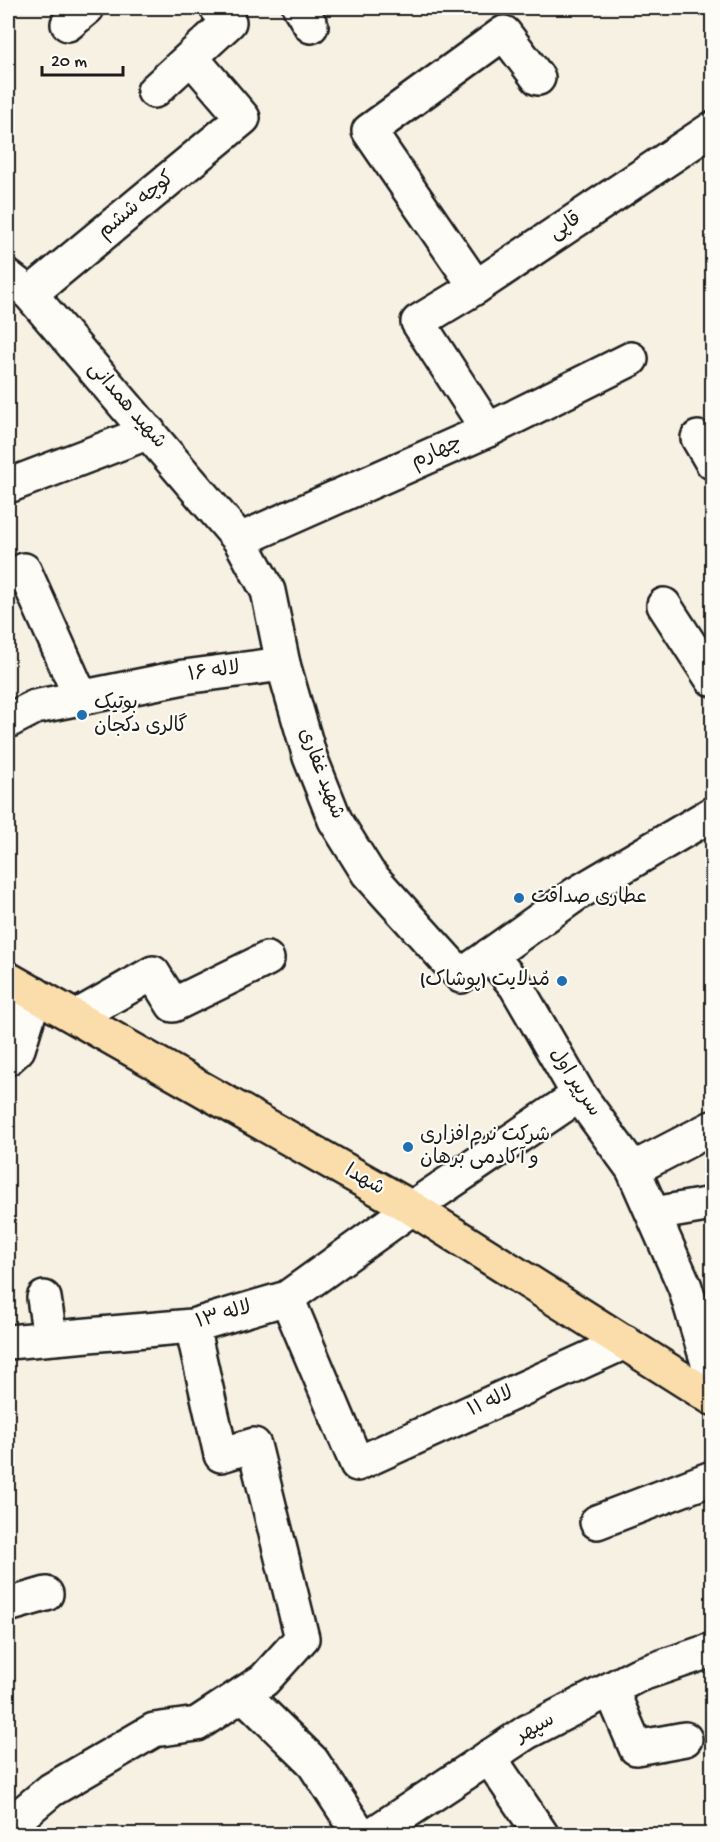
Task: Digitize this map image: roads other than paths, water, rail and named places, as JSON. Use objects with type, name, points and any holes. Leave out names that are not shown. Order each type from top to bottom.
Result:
[{"type":"main road","name":"شهدا","points":[[21,987],[412,1208],[712,1398]]},
{"type":"street","points":[[154,91],[223,15]]},
{"type":"street","points":[[476,287],[369,131],[504,33],[538,78]]},
{"type":"street","name":"کوچه ششم","points":[[19,286],[243,118],[202,70]]},
{"type":"street","name":"قاپی","points":[[488,430],[418,322],[476,287],[712,129]]},
{"type":"street","name":"شهید همدانی","points":[[19,286],[149,432],[240,540]]},
{"type":"street","name":"چهارم","points":[[240,540],[488,430],[631,359]]},
{"type":"street","points":[[8,486],[149,432]]},
{"type":"street","name":"شهید غفاری","points":[[240,540],[268,591],[284,664],[310,757],[335,820],[368,873],[461,976],[490,954]]},
{"type":"street","points":[[24,570],[81,698]]},
{"type":"street","points":[[664,605],[712,679]]},
{"type":"street","name":"لاله ۱۶","points":[[8,721],[35,707],[184,677],[284,664]]},
{"type":"street","points":[[490,954],[576,894],[712,814]]},
{"type":"street","name":"سرپیر اول","points":[[490,954],[516,986],[579,1095],[633,1168],[685,1287],[712,1376]]},
{"type":"street","points":[[76,1017],[153,973],[173,1005],[267,959]]},
{"type":"street","points":[[8,1058],[18,1049],[21,987]]},
{"type":"street","name":"لاله ۱۳","points":[[8,1342],[192,1326],[287,1298],[412,1208],[579,1095]]},
{"type":"street","points":[[633,1168],[712,1128]]},
{"type":"street","points":[[654,1214],[712,1204]]},
{"type":"street","points":[[44,1298],[50,1337]]},
{"type":"street","name":"۱۱ لاله","points":[[287,1298],[357,1464],[625,1342]]},
{"type":"street","points":[[8,1826],[51,1790],[154,1730],[197,1724],[264,1680],[302,1638],[254,1445],[221,1455],[192,1326]]},
{"type":"street","points":[[597,1522],[712,1478]]},
{"type":"street","points":[[8,1605],[46,1594]]},
{"type":"street","name":"سپهر","points":[[374,1834],[527,1732],[638,1675],[712,1650]]},
{"type":"street","points":[[611,1689],[636,1748],[685,1739]]},
{"type":"street","points":[[243,1694],[312,1761],[360,1834]]},
{"type":"street","points":[[489,1757],[541,1834]]},
{"type":"place","name":"بوتیک گالری دکجان","points":[[82,715]]},
{"type":"place","name":"عطاری صداقت","points":[[519,898]]},
{"type":"place","name":"مُدلایت (پوشاک)","points":[[562,981]]},
{"type":"place","name":"شرکت نرم‌افزاری و آکادمی برهان","points":[[408,1147]]}]
